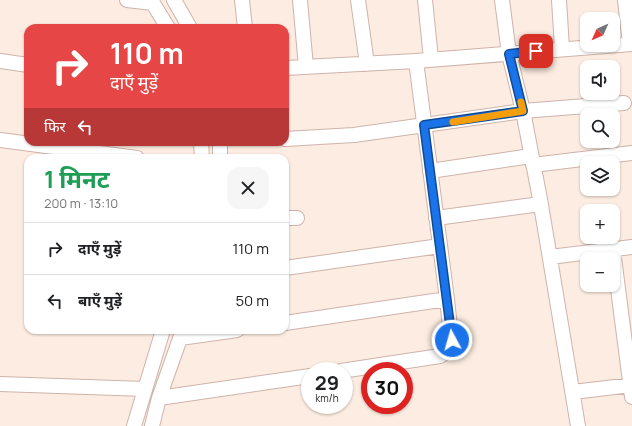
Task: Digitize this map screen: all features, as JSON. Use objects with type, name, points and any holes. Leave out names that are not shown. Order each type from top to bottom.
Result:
[{"type":"street","points":[[127,0],[152,1],[166,24]]},
{"type":"street","points":[[174,0],[188,24]]},
{"type":"street","points":[[242,0],[245,24]]},
{"type":"street","points":[[300,0],[306,67]]},
{"type":"street","points":[[358,0],[367,64]]},
{"type":"street","points":[[425,0],[431,59]]},
{"type":"street","points":[[502,0],[509,54],[523,111],[541,204],[578,426]]},
{"type":"street","points":[[559,0],[562,48]]},
{"type":"street","points":[[289,68],[416,61],[509,54],[562,48],[631,44],[625,0]]},
{"type":"street","points":[[0,61],[24,64]]},
{"type":"street","points":[[353,369],[440,356],[448,351],[452,346],[416,61]]},
{"type":"street","points":[[289,139],[354,135],[523,111],[624,103]]},
{"type":"street","points":[[0,140],[24,143]]},
{"type":"street","points":[[46,146],[107,154]]},
{"type":"street","points":[[430,170],[532,160],[632,153]]},
{"type":"street","points":[[436,218],[541,204]]},
{"type":"street","points":[[289,267],[440,246]]},
{"type":"street","points":[[550,257],[632,247]]},
{"type":"street","points":[[573,392],[631,389],[613,250]]},
{"type":"street","points":[[289,322],[447,299]]},
{"type":"street","points":[[134,426],[163,334]]},
{"type":"street","points":[[152,426],[159,398],[182,334]]},
{"type":"street","points":[[159,398],[301,377]]},
{"type":"street","points":[[0,384],[145,389]]},
{"type":"slow traffic","points":[[453,122],[523,111],[521,102]]},
{"type":"route","points":[[452,340],[424,125],[477,119],[523,111],[509,54],[536,51]]}]
